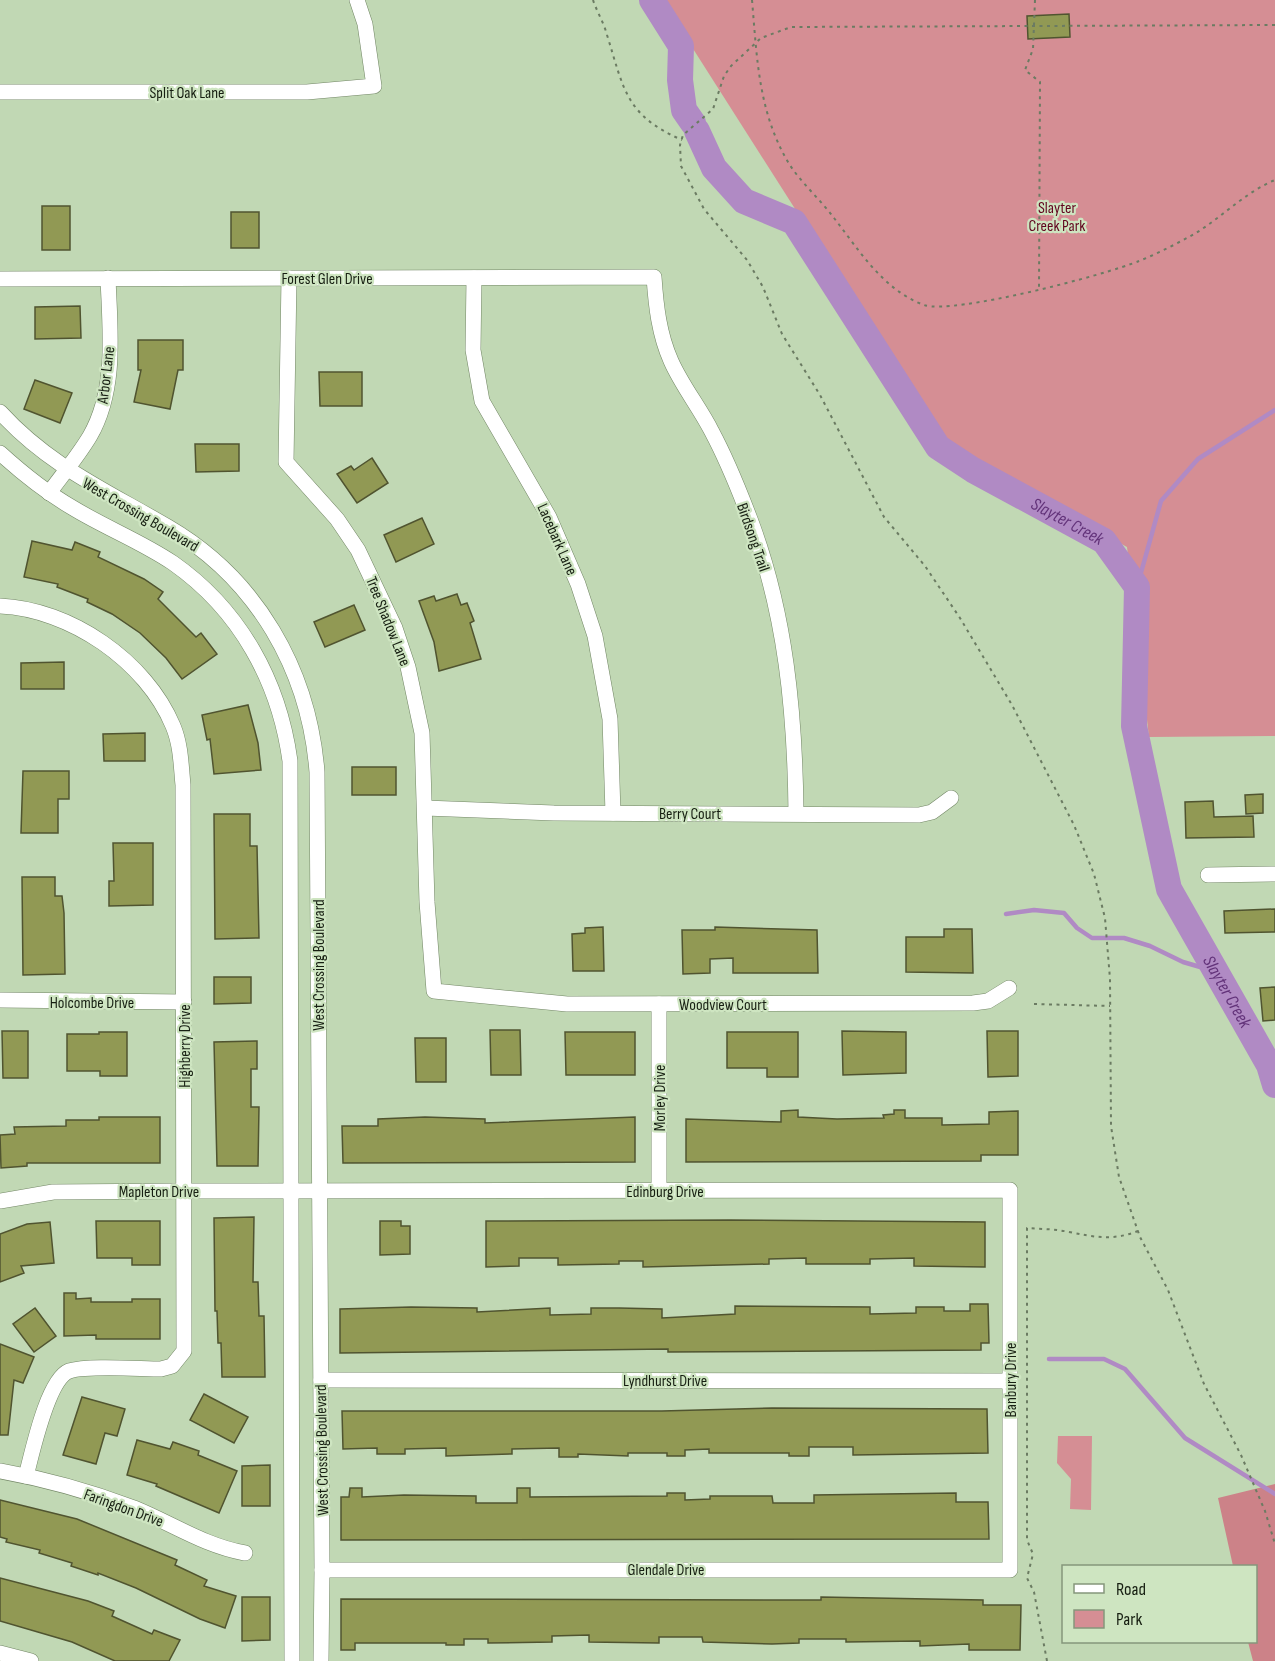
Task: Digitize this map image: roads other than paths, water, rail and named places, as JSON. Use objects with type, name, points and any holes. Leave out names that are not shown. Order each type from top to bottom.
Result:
[{"type":"street","name":"Split Oak Lane","points":[[0,92],[307,92],[374,86],[365,24],[357,0]]},
{"type":"street","name":"Forest Glen Drive","points":[[0,279],[654,277]]},
{"type":"street","name":"Birdsong Trail","points":[[654,277],[660,331],[670,361],[720,448],[750,519],[768,573],[781,628],[792,702],[796,813]]},
{"type":"street","name":"Arbor Lane","points":[[49,493],[89,437],[106,392],[110,346],[108,278]]},
{"type":"street","name":"Tree Shadow Lane","points":[[289,278],[286,462],[349,536],[395,628],[418,708],[425,808],[427,902],[434,991]]},
{"type":"street","name":"Lacebark Lane","points":[[474,278],[473,350],[482,401],[554,527],[578,584],[597,646],[604,676],[612,739],[613,813]]},
{"type":"street","name":"West Crossing Boulevard","points":[[0,412],[41,451],[66,470],[169,527],[202,549],[230,573],[255,602],[273,629],[296,675],[314,740],[317,772],[321,1661]]},
{"type":"street","name":"West Crossing Boulevard","points":[[0,453],[49,493],[172,562],[200,584],[224,608],[253,649],[276,695],[283,716],[290,761],[293,1191],[292,1661]]},
{"type":"street","name":"Highberry Drive","points":[[0,606],[26,608],[53,617],[104,645],[140,674],[154,692],[173,727],[178,742],[183,785],[185,1338],[180,1359],[172,1366],[161,1369],[69,1371],[61,1377],[44,1413],[26,1476]]},
{"type":"street","name":"Berry Court","points":[[425,808],[613,813],[919,815],[932,812],[951,798]]},
{"type":"street","points":[[1208,875],[1275,874]]},
{"type":"street","name":"Woodview Court","points":[[434,991],[543,1003],[659,1004],[981,1002],[1009,988]]},
{"type":"street","name":"Holcombe Drive","points":[[0,1000],[184,1002]]},
{"type":"street","name":"Morley Drive","points":[[659,1004],[659,1191]]},
{"type":"street","name":"Edinburg Drive","points":[[319,1192],[1010,1190]]},
{"type":"street","name":"Banbury Drive","points":[[1010,1190],[1010,1570]]},
{"type":"street","name":"Mapleton Drive","points":[[0,1201],[53,1192],[319,1192]]},
{"type":"street","name":"Lyndhurst Drive","points":[[321,1380],[1010,1381]]},
{"type":"street","name":"Faringdon Drive","points":[[0,1471],[26,1476],[133,1508],[211,1545],[245,1553]]},
{"type":"street","name":"Glendale Drive","points":[[322,1570],[1010,1570]]},
{"type":"street","points":[[0,1653],[31,1661]]},
{"type":"waterway","name":"Slayter Creek","points":[[652,0],[681,46],[680,80],[684,110],[693,123]]},
{"type":"waterway","name":"Slayter Creek","points":[[697,131],[714,168],[744,201],[794,222],[938,447],[973,470],[1104,541],[1137,587],[1134,726],[1169,889],[1269,1065],[1275,1085]]},
{"type":"waterway","points":[[1137,587],[1161,501],[1198,459],[1275,410]]},
{"type":"waterway","points":[[1006,914],[1034,910],[1064,913],[1077,928],[1092,938],[1124,938],[1150,946],[1183,962],[1214,971]]},
{"type":"waterway","points":[[1049,1359],[1104,1359],[1125,1369],[1185,1438],[1275,1494]]},
{"type":"park label","name":"Slayter Creek Park","points":[[1057,216]]}]
